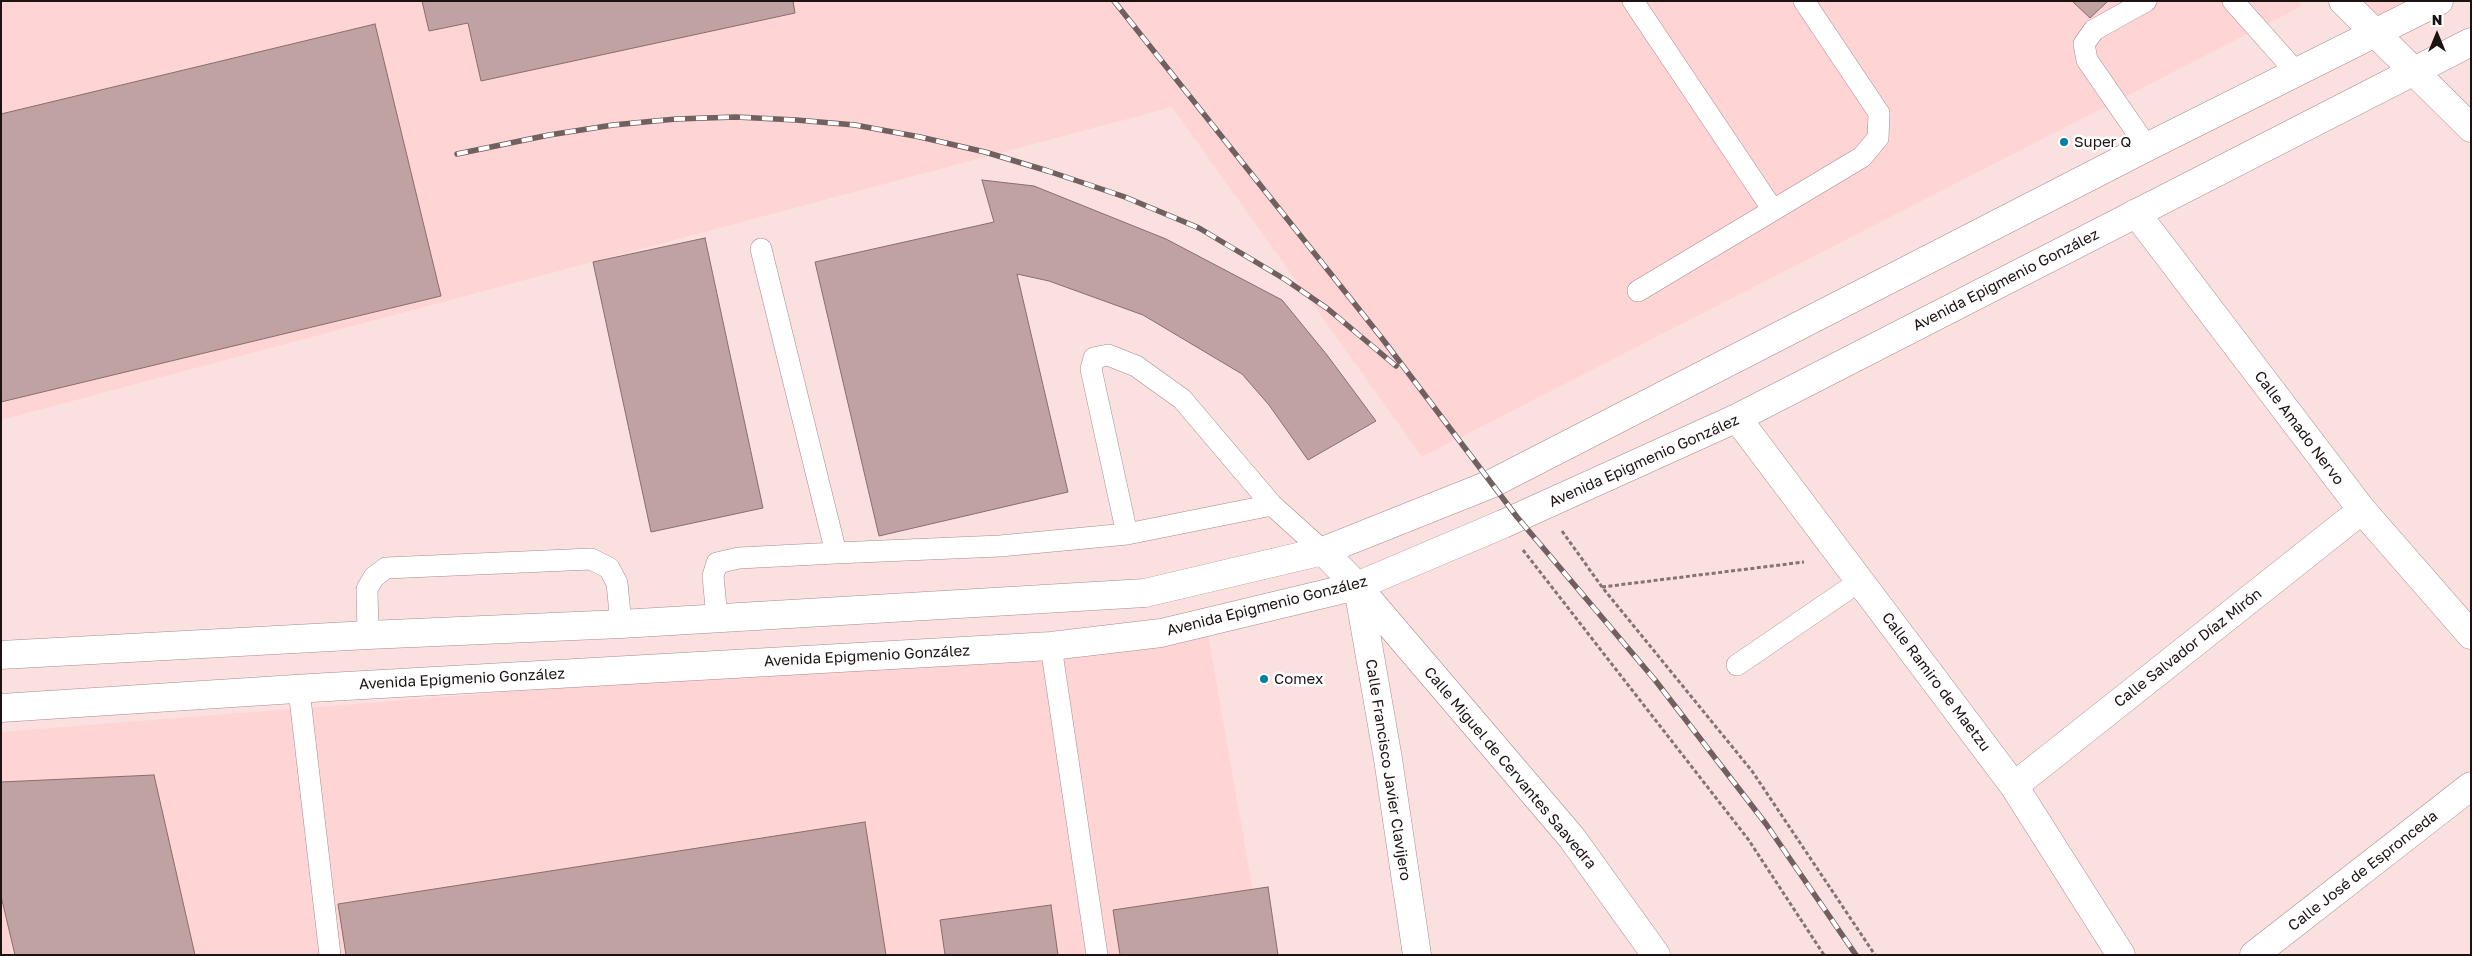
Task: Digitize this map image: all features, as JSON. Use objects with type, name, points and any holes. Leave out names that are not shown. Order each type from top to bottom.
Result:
[{"type":"main road","points":[[2343,1],[2471,128]]},
{"type":"main road","points":[[1,655],[368,635],[621,624],[1145,593],[1323,551],[1491,484],[2147,147],[2439,1]]},
{"type":"main road","name":"Avenida Epigmenio González","points":[[1,708],[1051,646],[1161,633],[1357,586],[1544,506],[1738,418],[2471,42]]},
{"type":"main road","name":"Calle Amado Nervo","points":[[2136,213],[2362,510],[2471,635]]},
{"type":"main road","name":"Calle Ramiro de Maetzu","points":[[1738,418],[2014,786],[2121,955]]},
{"type":"main road","name":"Calle Salvador Díaz Mirón","points":[[2014,786],[2362,510]]},
{"type":"main road","name":"Calle Miguel de Cervantes Saavedra","points":[[1323,551],[1357,586],[1572,838],[1656,955]]},
{"type":"main road","name":"Calle Francisco Javier Clavijero","points":[[1357,586],[1388,759],[1417,955]]},
{"type":"main road","name":"Calle José de Espronceda","points":[[2254,955],[2471,786]]},
{"type":"lane","points":[[1633,1],[1773,210]]},
{"type":"lane","points":[[1638,291],[1862,157],[1878,138],[1879,113],[1804,1]]},
{"type":"lane","points":[[2146,1],[2094,30],[2084,44],[2087,60],[2147,147]]},
{"type":"lane","points":[[2233,1],[2297,73]]},
{"type":"lane","points":[[761,249],[836,553]]},
{"type":"lane","points":[[1127,534],[1091,369],[1094,358],[1108,355],[1136,366],[1182,399],[1272,505],[1323,551]]},
{"type":"lane","points":[[717,618],[713,576],[718,563],[739,558],[1000,546],[1127,534],[1272,505]]},
{"type":"lane","points":[[368,635],[367,588],[374,576],[386,568],[581,559],[591,559],[609,568],[617,583],[621,624]]},
{"type":"lane","points":[[1737,665],[1860,581]]},
{"type":"lane","points":[[1051,646],[1097,955]]},
{"type":"lane","points":[[298,690],[330,955]]},
{"type":"path","points":[[1544,506],[1602,587],[1752,771],[1875,955]]},
{"type":"path","points":[[1503,524],[1748,839],[1824,955]]},
{"type":"path","points":[[1602,587],[1842,557]]},
{"type":"shaded area","points":[[1,1],[2298,1],[2302,6],[1422,457],[1172,107],[1,420]]},
{"type":"shaded area","points":[[2343,1],[2439,1],[2373,33]]},
{"type":"shaded area","points":[[1207,629],[1264,955],[1,955],[1,732],[871,663]]},
{"type":"building","points":[[422,1],[793,1],[795,13],[481,81],[468,23],[429,31]]},
{"type":"building","points":[[2072,1],[2108,1],[2090,18]]},
{"type":"building","points":[[375,24],[441,296],[1,402],[1,114]]},
{"type":"building","points":[[982,180],[1034,186],[1166,239],[1282,300],[1327,355],[1376,421],[1308,460],[1269,405],[1242,374],[1143,315],[1049,281],[1017,274],[1068,492],[879,536],[815,262],[994,222]]},
{"type":"building","points":[[705,238],[763,508],[651,532],[593,262]]},
{"type":"building","points":[[154,775],[195,955],[15,955],[1,896],[1,782]]},
{"type":"building","points":[[865,822],[886,955],[346,955],[338,904]]},
{"type":"building","points":[[1268,887],[1278,955],[1120,955],[1113,910]]},
{"type":"building","points":[[1051,905],[1058,955],[945,955],[940,920]]},
{"type":"railway","points":[[1114,1],[1381,337],[1517,517],[1655,680],[1766,824],[1856,955]]},
{"type":"railway","points":[[457,154],[549,135],[613,125],[676,119],[736,117],[796,120],[855,125],[920,137],[985,152],[1048,171],[1125,197],[1199,228],[1286,280],[1328,309],[1396,366]]},
{"type":"place","name":"Super Q","points":[[2064,142]]},
{"type":"place","name":"Comex","points":[[1264,679]]}]
